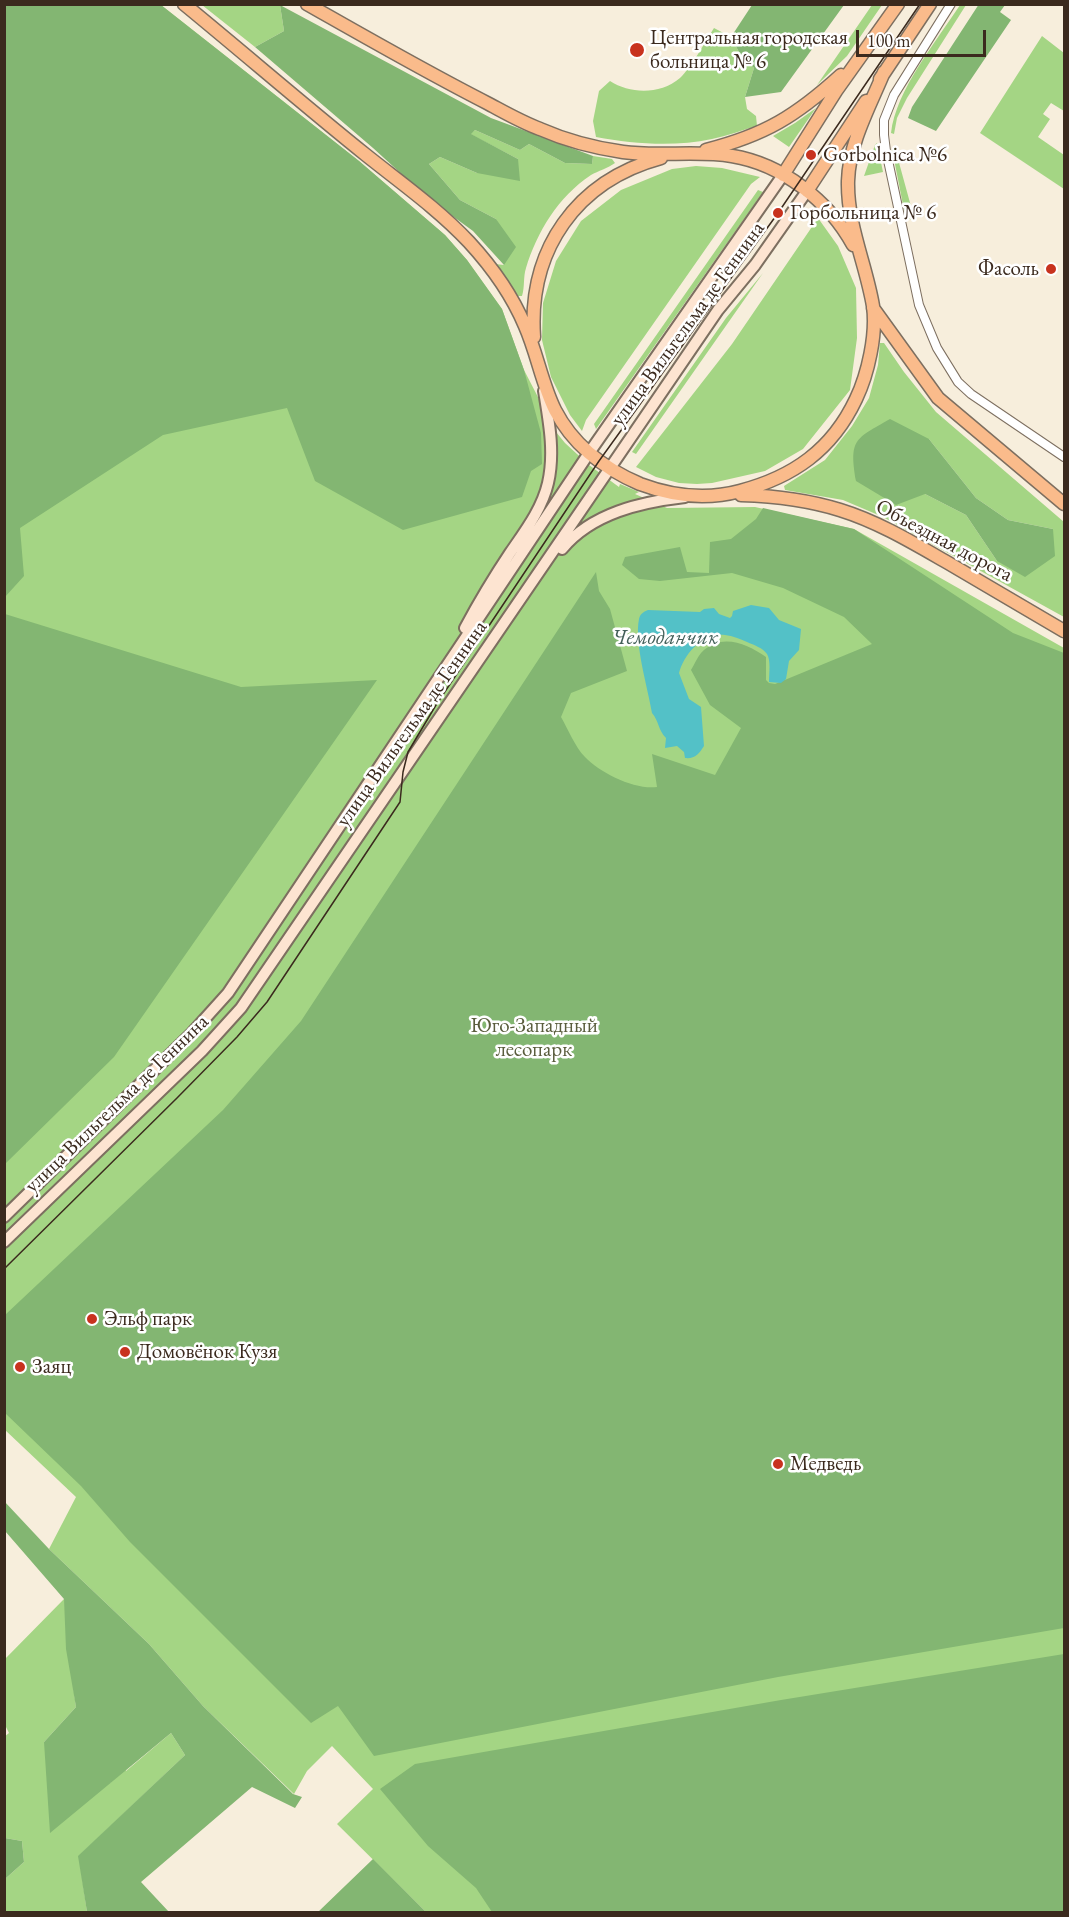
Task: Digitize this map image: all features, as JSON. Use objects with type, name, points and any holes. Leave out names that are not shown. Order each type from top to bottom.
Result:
[{"type":"main road","points":[[184,4],[405,185],[467,240],[499,278],[525,325],[555,409],[578,443],[619,475],[656,490],[693,496]]},
{"type":"main road","points":[[307,4],[451,85],[539,129],[585,144],[623,152],[732,156],[756,162],[783,175],[807,191],[834,216],[848,235],[859,256]]},
{"type":"main road","points":[[783,175],[836,91],[898,4]]},
{"type":"main road","points":[[807,191],[930,4]]},
{"type":"main road","points":[[693,154],[738,142],[784,121],[816,98],[863,55]]},
{"type":"main road","points":[[538,576],[568,541],[595,522],[636,505],[693,496],[728,495],[766,484],[784,476],[812,457],[838,428],[857,398],[872,345],[873,308],[859,256],[848,187],[849,168],[856,138],[884,72]]},
{"type":"main road","points":[[534,349],[534,303],[538,274],[547,250],[559,229],[592,192],[615,176],[640,164],[674,155]]},
{"type":"main road","name":"улица Вильгельма де Геннина","points":[[4,1217],[192,1034],[228,993],[589,453],[783,175]]},
{"type":"main road","name":"улица Вильгельма де Геннина","points":[[4,1242],[202,1051],[240,1008],[718,310],[756,265],[807,191]]},
{"type":"main road","points":[[873,308],[938,398],[1065,504]]},
{"type":"main road","points":[[433,687],[479,602],[536,513],[545,494],[550,471],[551,434],[540,370]]},
{"type":"main road","name":"Объездная дорога","points":[[728,495],[770,496],[841,510],[904,538],[1065,631]]},
{"type":"street","points":[[886,22],[892,4]]},
{"type":"street","points":[[951,4],[894,95],[884,120],[884,140],[916,293],[936,348],[958,382],[970,394],[1065,457]]},
{"type":"green space","points":[[5,4],[161,5],[359,161],[445,235],[467,260],[502,309],[524,370],[541,433],[542,464],[531,471],[522,497],[403,530],[315,481],[287,408],[163,435],[20,528],[24,576],[5,597]]},
{"type":"green space","points":[[979,4],[1005,5],[1000,12],[1011,20],[936,131],[908,118],[912,107]]},
{"type":"green space","name":"Юго-Западный лесопарк","points":[[4,5],[161,5],[359,161],[445,235],[467,260],[502,309],[524,370],[556,432],[589,465],[619,487],[620,484],[639,492],[635,494],[667,508],[755,507],[854,529],[1064,648],[1064,1912],[426,1912],[337,1824],[373,1789],[332,1746],[307,1771],[294,1794],[203,1706],[149,1644],[49,1549],[76,1497],[4,1429]]},
{"type":"green space","points":[[202,5],[280,5],[284,31],[255,47]]},
{"type":"green space","points":[[280,5],[491,118],[593,156],[592,164],[565,163],[529,144],[520,150],[475,130],[471,134],[518,159],[520,181],[477,173],[440,157],[429,164],[460,200],[496,219],[516,247],[504,265],[473,231],[429,199],[255,47],[284,31]]},
{"type":"green space","points":[[752,5],[844,5],[781,92],[745,97],[754,68],[740,54],[731,37]]},
{"type":"green space","points":[[872,5],[882,5],[847,56],[817,85]]},
{"type":"green space","points":[[960,5],[966,5],[907,98],[897,118],[894,134],[891,133],[894,117],[909,83]]},
{"type":"green space","points":[[714,28],[731,37],[740,54],[754,68],[745,97],[747,109],[756,116],[757,126],[718,138],[669,144],[639,143],[596,137],[593,121],[599,91],[610,81],[627,88],[645,91],[672,84],[689,68]]},
{"type":"green space","points":[[1042,36],[1064,53],[1064,111],[1051,103],[1043,114],[1050,119],[1038,137],[1064,155],[1064,189],[980,133]]},
{"type":"green space","points":[[816,108],[789,147],[773,136],[795,123]]},
{"type":"green space","points":[[475,130],[520,150],[529,144],[565,163],[592,164],[593,156],[612,159],[615,163],[579,184],[550,216],[536,241],[525,271],[522,296],[518,296],[495,264],[504,265],[496,219],[460,200],[429,164],[440,157],[477,173],[518,159],[470,134]]},
{"type":"green space","points":[[877,143],[883,172],[864,176],[875,145]]},
{"type":"green space","points":[[895,148],[915,221],[905,215],[892,149]]},
{"type":"green space","points":[[696,166],[722,168],[760,177],[751,184],[586,420],[582,431],[570,415],[551,377],[542,340],[543,303],[556,261],[581,221],[621,190],[672,169]]},
{"type":"green space","points":[[758,190],[763,192],[596,429],[594,424]]},
{"type":"green space","points":[[818,218],[838,246],[856,288],[857,338],[850,390],[803,449],[765,471],[712,483],[697,484],[679,483],[656,477],[636,467],[732,344]]},
{"type":"green space","points":[[763,273],[636,454],[632,452],[726,318]]},
{"type":"green space","points":[[880,343],[884,343],[936,412],[1064,522],[1064,617],[883,517],[843,500],[785,490],[784,486],[825,460],[852,426],[869,398],[878,365]],"holes":[[[929,439],[976,498],[1008,520],[1053,529],[997,561],[966,515],[925,494]]]},
{"type":"green space","points":[[890,419],[929,439],[976,498],[1008,520],[1053,529],[1055,556],[1025,577],[997,561],[966,515],[925,494],[896,505],[856,481],[853,456],[857,442],[869,431]]},
{"type":"green space","points":[[763,508],[854,529],[1013,633],[1064,653],[1064,1628],[778,1677],[374,1756],[338,1706],[311,1723],[130,1542],[81,1486],[5,1413],[5,1315],[223,1110],[301,1021],[596,572],[599,591],[610,609],[627,671],[571,693],[561,717],[578,748],[591,763],[618,779],[639,786],[657,787],[652,754],[715,775],[741,728],[710,705],[691,670],[701,653],[709,647],[717,643],[734,642],[759,652],[766,657],[766,680],[775,684],[872,644],[844,617],[783,588],[732,573],[660,581],[639,579],[622,565],[625,557],[680,547],[687,572],[709,573],[710,542],[731,539],[756,519]]},
{"type":"green space","points":[[5,614],[241,687],[377,680],[114,1057],[5,1164]]},
{"type":"green space","points":[[4,1501],[49,1549],[149,1644],[203,1706],[293,1794],[302,1797],[295,1808],[252,1787],[141,1882],[169,1912],[87,1912],[78,1856],[185,1755],[171,1733],[50,1833],[44,1742],[76,1707],[66,1649],[64,1599],[5,1531]]},
{"type":"green space","points":[[64,1599],[126,1771],[171,1733],[185,1755],[79,1856],[87,1912],[5,1912],[5,1879],[24,1862],[22,1841],[5,1838],[4,1737],[9,1733],[5,1725],[5,1659]],"holes":[[[66,1633],[111,1783],[44,1742],[76,1707]]]},
{"type":"green space","points":[[1064,1654],[1064,1912],[492,1912],[476,1888],[428,1846],[380,1789],[415,1764],[781,1700]]},
{"type":"green space","points":[[5,1838],[22,1841],[24,1862],[5,1879]]},
{"type":"green space","points":[[373,1859],[426,1912],[318,1912]]},
{"type":"water","name":"Чемоданчик","points":[[751,605],[769,608],[779,620],[801,629],[799,650],[789,661],[786,679],[781,683],[769,682],[768,657],[763,650],[725,635],[709,637],[690,652],[679,673],[689,699],[701,707],[704,746],[691,758],[685,758],[684,752],[677,746],[665,748],[666,738],[652,713],[642,666],[638,640],[640,616],[648,610],[700,612],[714,608],[719,614],[730,618],[733,611]]},
{"type":"tram line","points":[[4,1269],[177,1098],[237,1037],[267,1002],[400,802],[408,752],[436,705],[599,461],[778,213],[920,4]]},
{"type":"place","name":"Центральная городская больница № 6","points":[[637,50]]},
{"type":"place","name":"Gorbolnica №6","points":[[811,155]]},
{"type":"place","name":"Горбольница № 6","points":[[778,213]]},
{"type":"place","name":"Фасоль","points":[[1051,269]]},
{"type":"place","name":"Эльф парк","points":[[92,1319]]},
{"type":"place","name":"Домовёнок Кузя","points":[[125,1352]]},
{"type":"place","name":"Заяц","points":[[20,1367]]},
{"type":"place","name":"Медведь","points":[[778,1464]]}]
